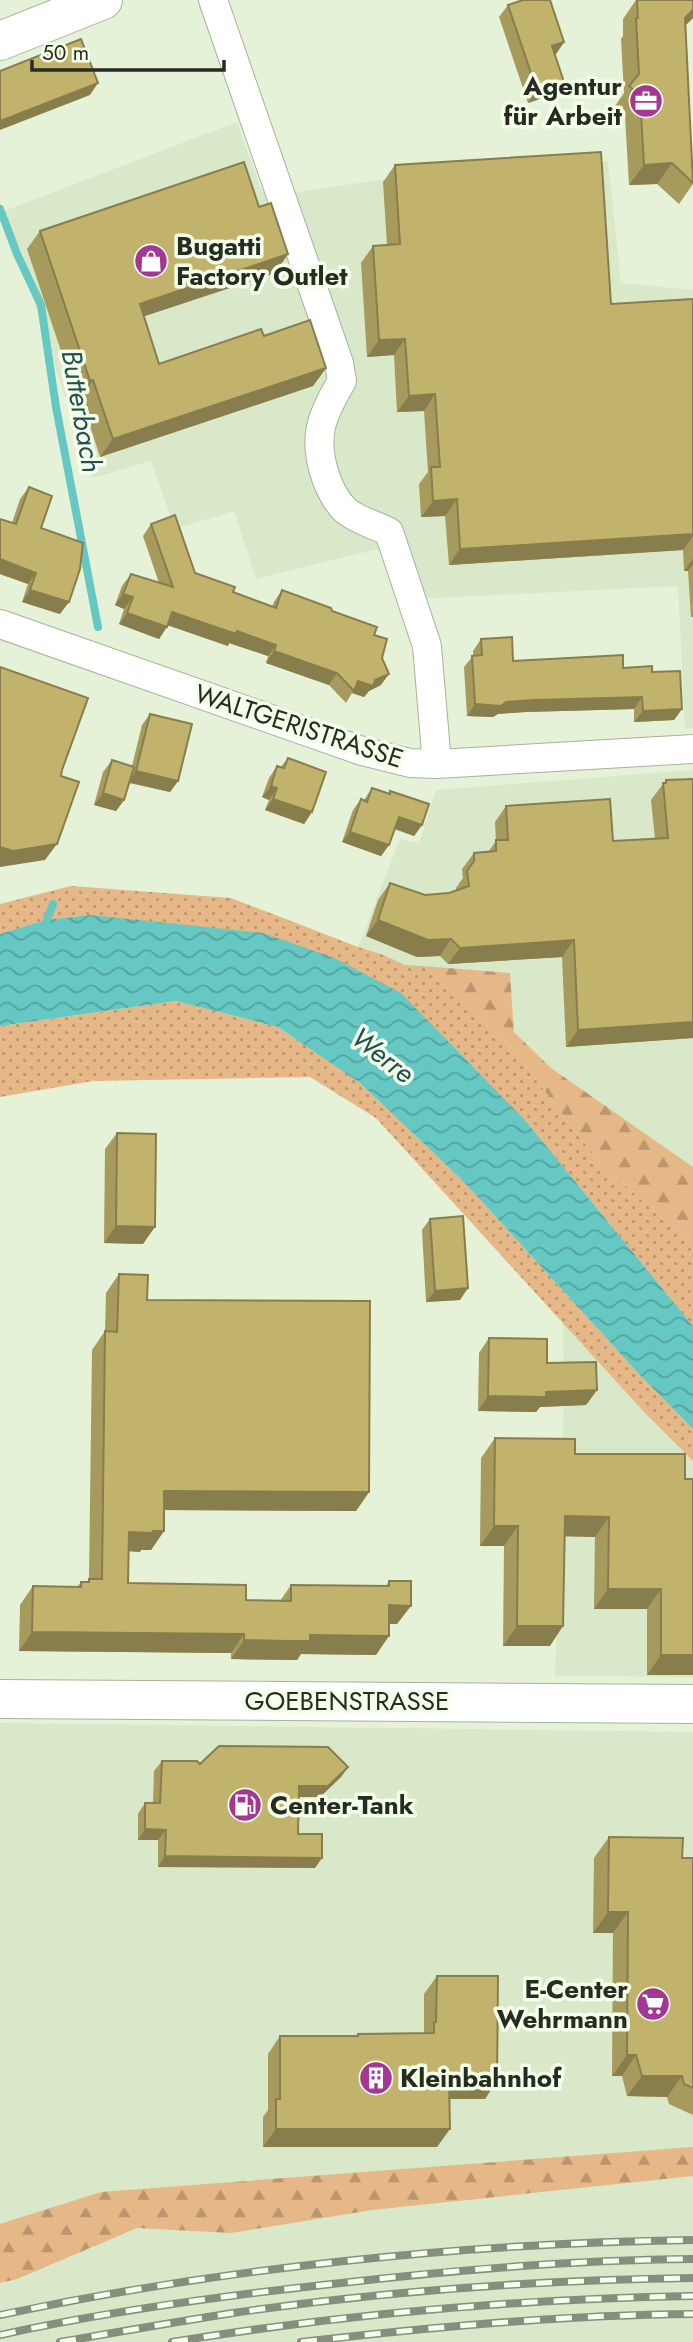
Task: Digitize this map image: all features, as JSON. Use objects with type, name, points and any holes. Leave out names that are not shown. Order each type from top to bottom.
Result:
[{"type":"street","points":[[0,41],[103,0]]},
{"type":"street","points":[[214,0],[339,363],[342,381],[321,426],[318,445],[321,462],[330,488],[346,511],[389,532],[428,646],[438,764]]},
{"type":"street","name":"WALTGERISTRASSE","points":[[0,624],[362,751],[410,763],[438,764],[693,749]]},
{"type":"street","name":"GOEBENSTRASSE","points":[[0,1699],[693,1704]]},
{"type":"shaded area","points":[[237,122],[262,192],[293,193],[378,180],[608,161],[621,283],[693,290],[693,728],[685,729],[678,586],[397,600],[382,548],[256,579],[234,511],[175,529],[151,461],[92,478],[4,211]]},
{"type":"shaded area","points":[[693,770],[693,1167],[551,1068],[514,1032],[510,973],[405,965],[358,947],[400,839],[419,843],[436,790]]},
{"type":"shaded area","points":[[563,1323],[693,1461],[693,1677],[555,1676],[564,1394]]},
{"type":"shaded area","points":[[0,1723],[693,1732],[693,2342],[0,2342]]},
{"type":"green space","points":[[71,886],[231,898],[405,965],[423,966],[511,1047],[600,1163],[693,1242],[693,1326],[525,1120],[124,920],[90,915],[45,920],[0,934],[0,904]]},
{"type":"green space","points":[[423,966],[510,973],[514,1032],[551,1068],[693,1167],[693,1242],[600,1163],[511,1047]]},
{"type":"green space","points":[[176,1001],[278,1027],[360,1083],[464,1182],[639,1374],[693,1429],[693,1461],[644,1412],[376,1118],[310,1077],[93,1081],[0,1097],[0,1026]]},
{"type":"green space","points":[[693,2147],[693,2176],[372,2210],[231,2233],[137,2228],[17,2279],[0,2283],[0,2224],[101,2192]]},
{"type":"water","name":"Werre","points":[[90,915],[263,933],[334,958],[401,993],[525,1120],[693,1326],[693,1429],[639,1374],[464,1182],[360,1083],[278,1027],[176,1001],[0,1026],[0,934],[45,920]]},
{"type":"building","points":[[523,0],[550,0],[564,42],[552,46],[564,82],[537,91],[508,5]]},
{"type":"building","name":"Agentur für Arbeit","points":[[637,0],[693,0],[693,10],[685,18],[693,183],[672,163],[644,165],[640,95],[629,86],[639,74]]},
{"type":"building","points":[[81,39],[98,83],[0,121],[0,71]]},
{"type":"building","points":[[601,152],[611,304],[693,299],[693,534],[460,549],[457,499],[433,501],[431,467],[440,467],[435,394],[409,396],[405,339],[379,340],[373,246],[400,244],[395,165]]},
{"type":"building","points":[[244,162],[259,207],[271,203],[288,254],[140,304],[159,364],[261,329],[264,336],[310,320],[326,368],[113,439],[93,380],[90,381],[40,231]]},
{"type":"building","points":[[29,487],[52,496],[41,528],[83,543],[80,569],[69,602],[30,590],[36,573],[0,559],[0,519],[16,524]]},
{"type":"building","points":[[175,515],[195,573],[235,587],[233,592],[276,608],[282,590],[377,627],[374,635],[387,639],[382,658],[389,674],[375,680],[373,686],[358,681],[354,691],[337,673],[274,651],[276,645],[237,631],[236,634],[172,612],[167,627],[127,613],[133,597],[123,594],[131,574],[173,587],[151,524]]},
{"type":"building","points":[[512,637],[513,661],[623,655],[623,668],[652,666],[652,672],[680,671],[682,709],[643,711],[642,697],[534,700],[506,702],[501,706],[475,704],[472,656],[482,655],[481,639]]},
{"type":"building","points":[[0,667],[88,698],[62,770],[61,776],[79,782],[57,844],[13,851],[0,847]]},
{"type":"building","points":[[150,714],[192,724],[178,781],[136,771]]},
{"type":"building","points":[[288,758],[326,772],[312,812],[273,799],[277,788],[271,786],[277,766],[284,768]]},
{"type":"building","points":[[112,760],[134,767],[124,800],[103,793]]},
{"type":"building","points":[[693,779],[693,1022],[578,1030],[574,940],[460,948],[451,939],[428,940],[378,920],[390,883],[425,895],[449,893],[469,886],[467,871],[474,861],[474,853],[496,851],[496,840],[508,840],[506,806],[610,799],[613,841],[668,838],[663,783],[666,783],[666,780]]},
{"type":"building","points":[[372,788],[429,804],[422,825],[399,817],[389,845],[350,832],[361,799],[367,802]]},
{"type":"building","points":[[117,1133],[156,1134],[155,1227],[116,1226]]},
{"type":"building","points":[[463,1216],[468,1288],[435,1291],[430,1219]]},
{"type":"building","points":[[119,1274],[148,1275],[147,1300],[370,1301],[369,1492],[164,1491],[164,1531],[129,1532],[128,1583],[246,1585],[246,1600],[291,1601],[291,1585],[389,1586],[389,1581],[411,1581],[411,1606],[389,1605],[389,1636],[310,1635],[310,1641],[290,1641],[244,1640],[244,1634],[32,1632],[33,1586],[81,1587],[81,1582],[102,1579],[105,1331],[117,1332]]},
{"type":"building","points":[[489,1338],[547,1339],[547,1363],[596,1362],[597,1390],[546,1392],[546,1397],[488,1396]]},
{"type":"building","points":[[495,1438],[575,1439],[575,1454],[685,1454],[685,1479],[693,1479],[693,1655],[661,1655],[661,1589],[608,1589],[609,1517],[565,1516],[563,1626],[517,1626],[518,1526],[494,1526]]},
{"type":"building","points":[[219,1746],[328,1747],[348,1767],[328,1786],[299,1786],[298,1834],[322,1834],[322,1858],[165,1856],[166,1830],[145,1829],[145,1803],[160,1803],[162,1761],[197,1761],[200,1764]]},
{"type":"building","name":"E-Center Wehrmann","points":[[609,1837],[683,1838],[682,1858],[693,1858],[693,2088],[684,2084],[682,2076],[642,2076],[636,2055],[627,2055],[628,1912],[608,1912]]},
{"type":"building","points":[[437,1976],[498,1976],[497,2080],[449,2080],[450,2129],[276,2129],[276,2099],[280,2099],[280,2036],[434,2033]]},
{"type":"waterway","name":"Butterbach","points":[[0,209],[41,305],[56,407],[98,627]]},
{"type":"waterway","name":"Butterbach","points":[[43,930],[53,904]]},
{"type":"railway","points":[[0,2315],[171,2284],[345,2261],[520,2246],[693,2240]]},
{"type":"railway","points":[[0,2335],[165,2305],[377,2279],[557,2264],[693,2259]]},
{"type":"railway","points":[[60,2342],[233,2313],[405,2293],[520,2284],[693,2278]]},
{"type":"railway","points":[[172,2342],[301,2323],[497,2304],[693,2296]]},
{"type":"railway","points":[[301,2342],[497,2323],[693,2314]]},
{"type":"place","name":"Agentur für Arbeit","points":[[646,101]]},
{"type":"place","name":"Bugatti Factory Outlet","points":[[151,261]]},
{"type":"place","name":"Center-Tank","points":[[245,1805]]},
{"type":"place","name":"E-Center Wehrmann","points":[[653,2004]]},
{"type":"place","name":"Kleinbahnhof","points":[[376,2078]]}]
